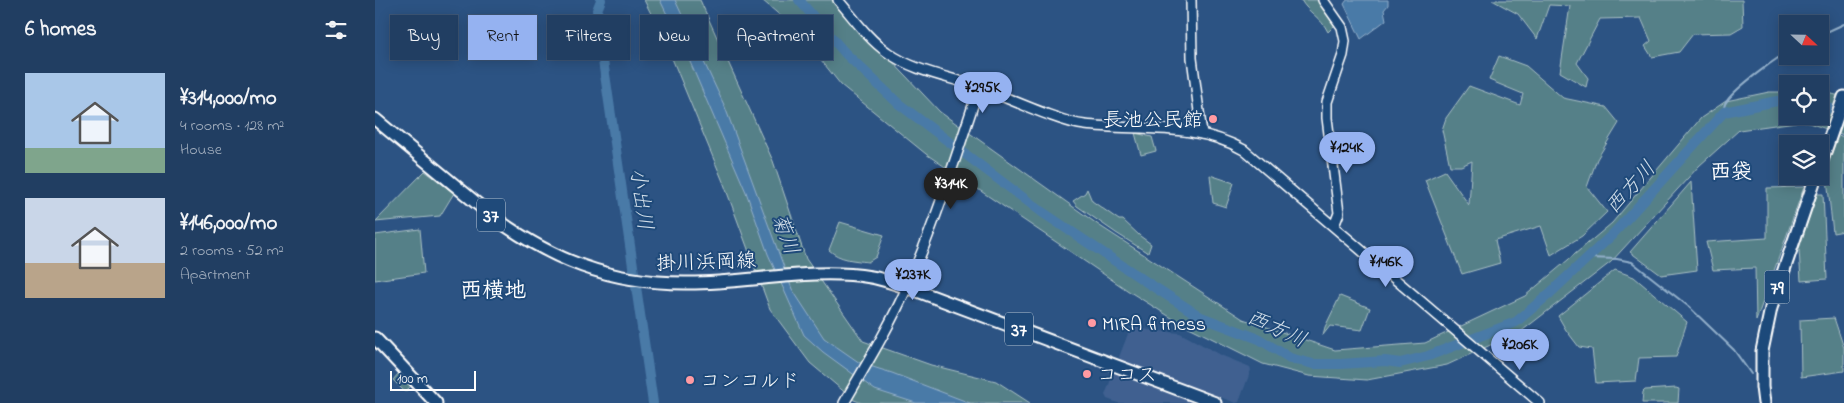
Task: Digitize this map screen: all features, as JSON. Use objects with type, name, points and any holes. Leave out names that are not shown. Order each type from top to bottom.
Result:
[{"type":"main road","points":[[1829,141],[1844,97]]},
{"type":"main road","name":"掛川浜岡線","points":[[375,119],[492,216],[532,243],[580,265],[641,281],[687,284],[818,275],[872,277],[907,287],[1215,403]]},
{"type":"main road","name":"79","points":[[1764,403],[1762,351],[1771,308],[1813,185]]},
{"type":"main road","points":[[375,338],[436,403]]},
{"type":"street","points":[[838,0],[876,42],[896,58],[1060,119],[1083,125],[1170,130],[1203,134],[1224,140],[1244,150],[1540,403]]},
{"type":"street","points":[[1191,0],[1192,58],[1203,134]]},
{"type":"street","points":[[1323,0],[1343,27],[1345,41],[1343,55],[1327,102],[1327,118],[1339,213],[1334,226]]},
{"type":"street","points":[[845,401],[907,287],[937,212],[979,88]]},
{"type":"shaded area","points":[[660,0],[675,0],[682,15],[667,15]]},
{"type":"shaded area","points":[[1347,0],[1388,0],[1388,5],[1384,10],[1386,20],[1361,39],[1344,4]]},
{"type":"shaded area","points":[[689,60],[703,60],[725,107],[792,289],[824,338],[860,363],[892,373],[970,403],[916,403],[875,390],[823,352],[804,335],[768,254],[746,192]]},
{"type":"shaded area","points":[[1134,325],[1148,330],[1180,333],[1223,356],[1250,367],[1251,370],[1239,402],[1236,403],[1121,360],[1119,357],[1131,326]]},
{"type":"shaded area","points":[[1117,372],[1199,403],[1118,403],[1107,399],[1105,395],[1113,374]]},
{"type":"green space","points":[[644,0],[700,0],[707,15],[652,15]]},
{"type":"green space","points":[[762,0],[834,0],[940,112],[1100,226],[1243,319],[1335,350],[1425,343],[1525,296],[1612,223],[1701,118],[1726,101],[1769,92],[1779,92],[1779,124],[1739,130],[1699,166],[1611,262],[1523,330],[1447,365],[1367,380],[1309,376],[1263,364],[1175,320],[1130,292],[926,154],[841,85],[821,60],[833,60],[833,15],[780,15]]},
{"type":"green space","points":[[1301,0],[1317,0],[1336,24],[1328,32],[1322,22]]},
{"type":"green space","points":[[1492,0],[1742,0],[1743,26],[1731,33],[1693,34],[1679,52],[1652,57],[1645,46],[1651,41],[1641,18],[1600,19],[1577,63],[1588,78],[1586,87],[1560,72],[1570,6],[1549,5],[1537,39],[1518,14]]},
{"type":"green space","points":[[708,18],[718,40],[718,60],[727,60],[773,161],[806,259],[863,341],[931,365],[996,381],[1030,403],[862,403],[854,400],[810,363],[770,309],[724,184],[673,60],[708,60]]},
{"type":"green space","points":[[1499,56],[1526,66],[1563,98],[1606,107],[1619,123],[1597,159],[1587,187],[1607,212],[1582,236],[1551,255],[1541,226],[1495,240],[1500,263],[1462,274],[1425,180],[1445,171],[1469,205],[1472,161],[1461,166],[1450,166],[1442,130],[1446,118],[1469,86],[1520,105],[1523,94],[1489,80]]},
{"type":"green space","points":[[1829,93],[1844,97],[1844,135],[1815,125],[1829,125]]},
{"type":"green space","points":[[1135,133],[1152,137],[1156,151],[1141,155]]},
{"type":"green space","points":[[1838,135],[1844,137],[1844,231],[1833,233],[1828,185],[1829,160]]},
{"type":"green space","points":[[425,171],[454,193],[440,216],[375,222]]},
{"type":"green space","points":[[1210,175],[1234,183],[1226,207],[1213,203]]},
{"type":"green space","points":[[1691,182],[1697,270],[1661,275],[1630,252]]},
{"type":"green space","points":[[1804,187],[1756,321],[1755,268],[1713,270],[1706,242],[1767,238],[1767,188]]},
{"type":"green space","points":[[1087,189],[1092,201],[1119,220],[1123,220],[1151,244],[1148,253],[1077,206],[1073,201],[1085,193]]},
{"type":"green space","points":[[1816,194],[1823,194],[1827,279],[1801,281],[1799,249]]},
{"type":"green space","points":[[840,222],[884,235],[876,257],[868,262],[852,260],[842,258],[829,250]]},
{"type":"green space","points":[[420,229],[424,273],[375,280],[375,235]]},
{"type":"green space","points":[[1615,270],[1634,277],[1687,322],[1676,357],[1639,358],[1636,381],[1596,383],[1592,349],[1579,347],[1558,316]]},
{"type":"green space","points":[[1340,296],[1370,308],[1362,330],[1330,326],[1323,335],[1325,327]]},
{"type":"green space","points":[[1834,318],[1844,348],[1844,371],[1801,377],[1800,320]]},
{"type":"green space","points":[[399,373],[412,385],[405,392],[393,380]]},
{"type":"green space","points":[[1679,389],[1678,403],[1642,403],[1645,390]]},
{"type":"waterway","name":"小出川","points":[[601,0],[597,10],[601,47],[653,403]]},
{"type":"waterway","name":"西方川","points":[[799,0],[845,53],[899,104],[1042,212],[1201,317],[1259,339],[1290,358],[1313,364],[1385,361],[1400,363],[1428,356],[1516,322],[1548,295],[1613,234],[1724,112],[1779,101]]},
{"type":"waterway","points":[[1829,31],[1844,24]]},
{"type":"waterway","points":[[1724,112],[1725,104],[1736,91],[1779,57]]},
{"type":"waterway","name":"西方川","points":[[1829,108],[1844,112]]},
{"type":"waterway","points":[[1587,258],[1617,259],[1632,262],[1688,306],[1734,350],[1751,374]]},
{"type":"place","name":"長池公民館","points":[[1213,119]]},
{"type":"place","name":"MIRA fitness","points":[[1092,323]]},
{"type":"place","name":"ココス","points":[[1087,374]]},
{"type":"place","name":"コンコルド","points":[[690,380]]},
{"type":"district","name":"西袋","points":[[1731,171]]},
{"type":"district","name":"西横地","points":[[493,289]]},
{"type":"water label","name":"菊川","points":[[786,234]]}]
